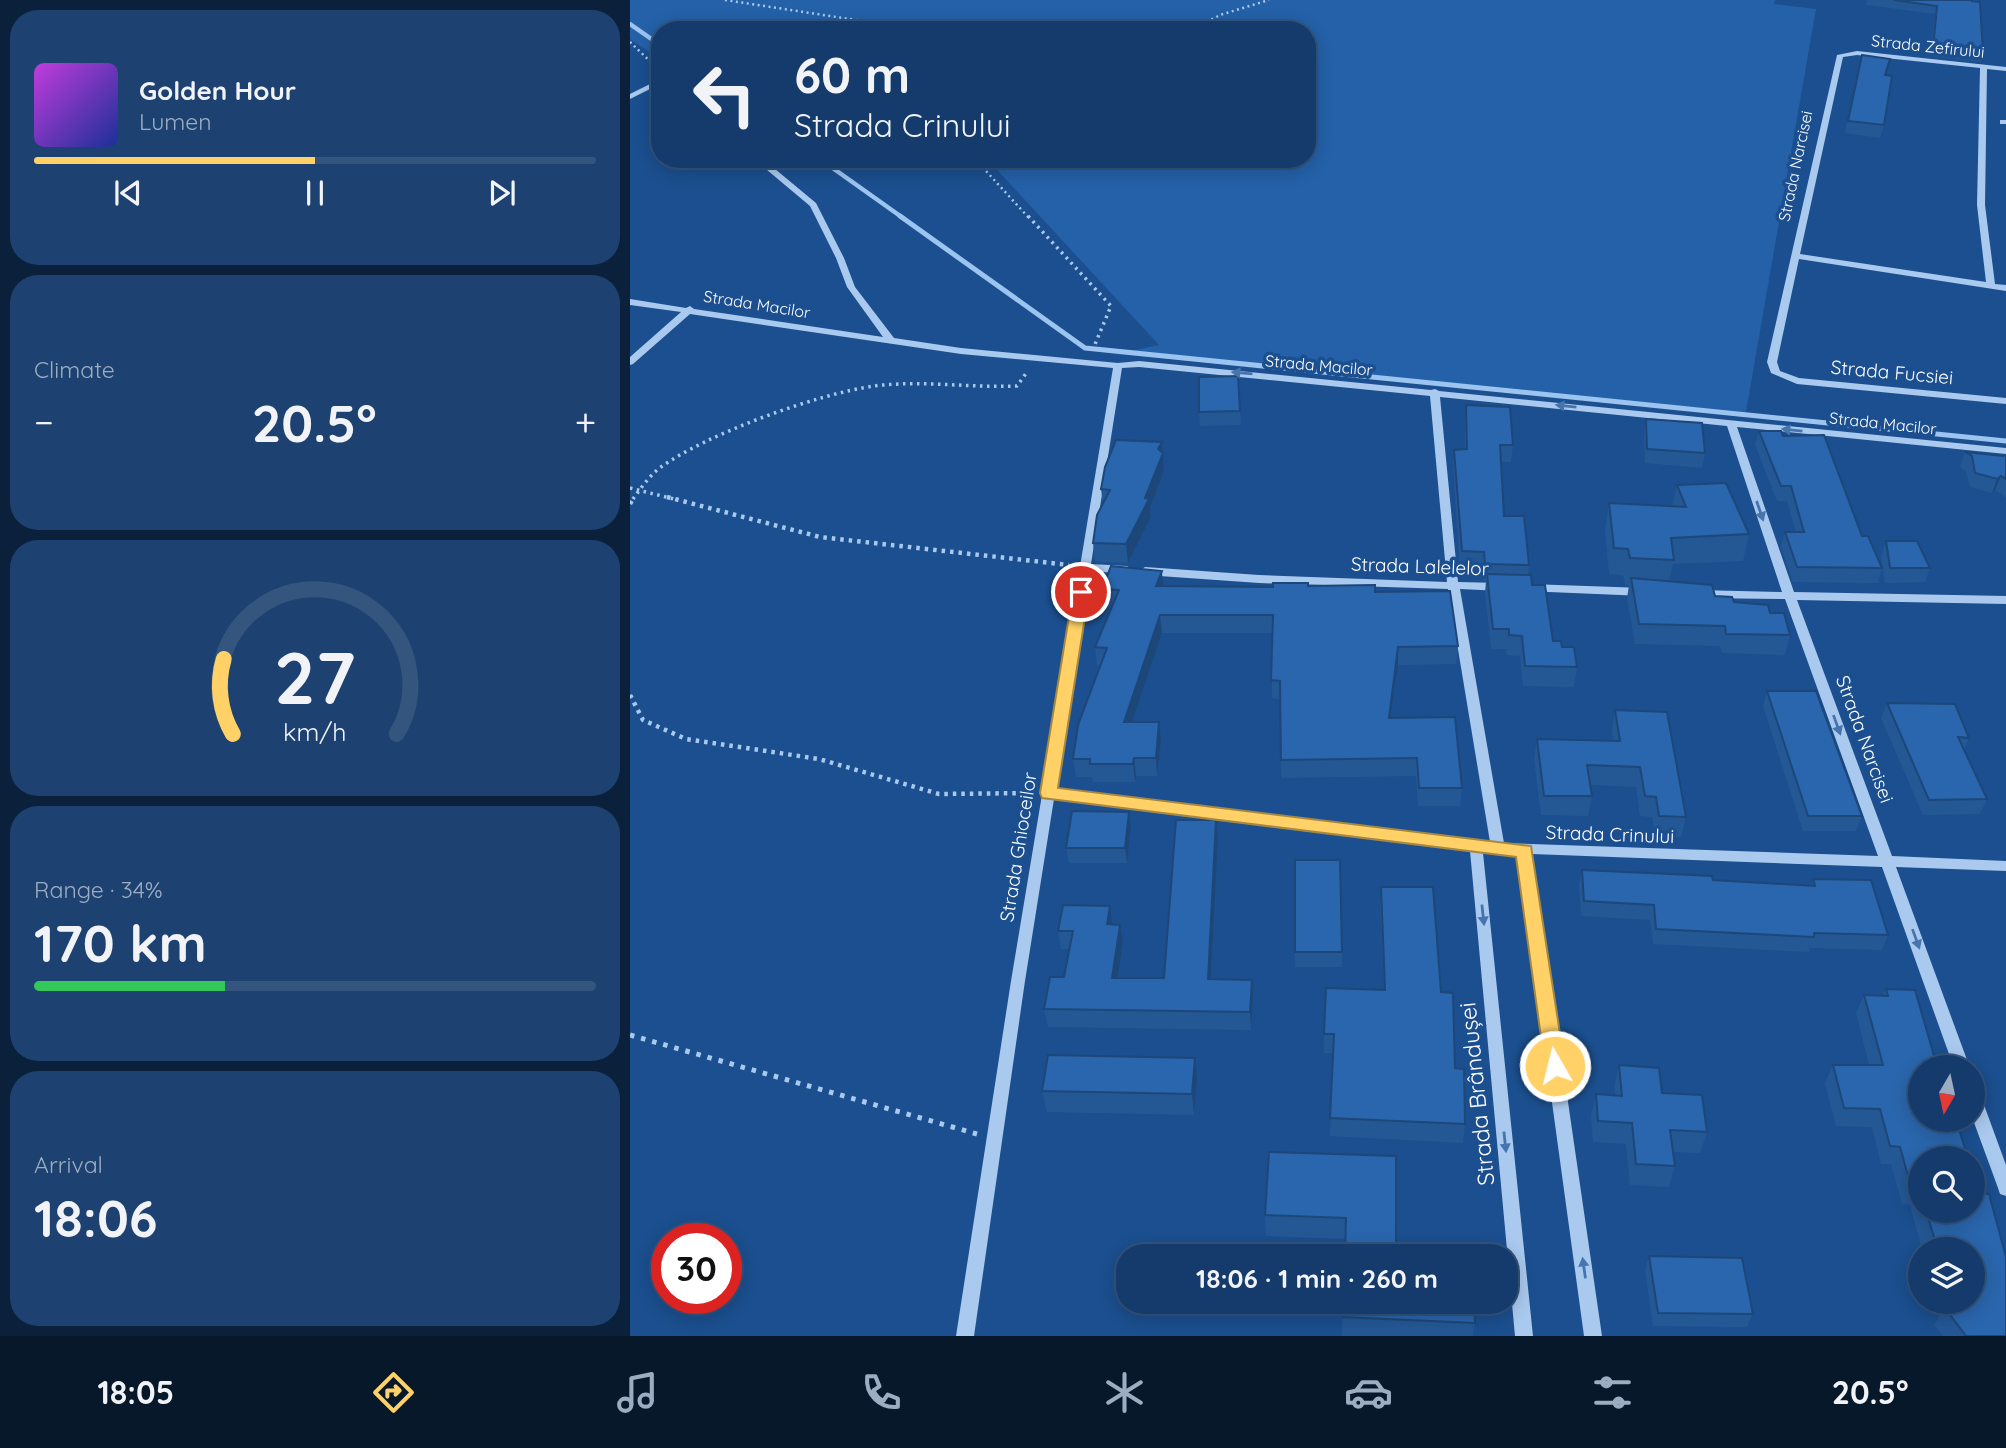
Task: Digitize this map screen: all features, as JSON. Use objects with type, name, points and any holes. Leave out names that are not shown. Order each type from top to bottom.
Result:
[{"type":"street","name":"Strada Zefirului","points":[[1847,52],[2006,69]]},
{"type":"street","name":"Strada Narcisei","points":[[1776,373],[1772,362],[1838,60],[1847,52]]},
{"type":"street","points":[[1984,66],[1981,205],[1991,286]]},
{"type":"street","points":[[630,97],[651,86]]},
{"type":"street","points":[[769,168],[813,205],[840,258],[851,287],[891,341]]},
{"type":"street","points":[[1796,256],[2006,288]]},
{"type":"street","points":[[630,311],[634,302]]},
{"type":"street","name":"Strada Macilor","points":[[634,302],[891,341],[1036,359],[1118,366],[1139,364],[1435,392],[2006,451]]},
{"type":"street","points":[[630,362],[690,309]]},
{"type":"street","name":"Strada Ghioceilor","points":[[965,1336],[1118,366]]},
{"type":"street","name":"Strada Fucsiei","points":[[1776,373],[1797,381],[2006,401]]},
{"type":"street","points":[[1435,392],[1453,585],[1498,849]]},
{"type":"street","name":"Strada Narcisei","points":[[1731,423],[1790,597],[1957,1055]]},
{"type":"street","name":"Strada Lalelelor","points":[[1085,567],[1259,579],[1655,592]]},
{"type":"street","points":[[1682,593],[2006,600]]},
{"type":"street","name":"Strada Crinului","points":[[1049,793],[1524,851],[2006,866]]},
{"type":"street","name":"Strada Brândușei","points":[[1476,847],[1524,1336]]},
{"type":"street","points":[[1524,851],[1593,1336]]},
{"type":"street","points":[[1985,1130],[2006,1188]]},
{"type":"path","points":[[725,0],[863,21]]},
{"type":"path","points":[[1209,21],[1269,0]]},
{"type":"path","points":[[630,41],[651,63]]},
{"type":"path","points":[[983,168],[1111,306],[1095,344]]},
{"type":"path","points":[[630,503],[662,466],[707,443],[830,397],[871,386],[1017,386],[1036,359]]},
{"type":"path","points":[[630,488],[820,537],[1085,567]]},
{"type":"path","points":[[630,695],[643,720],[686,738],[820,759],[939,794],[1049,793]]},
{"type":"path","points":[[630,1035],[994,1139]]},
{"type":"shaded area","points":[[630,0],[1775,0],[1774,4],[1816,9],[1746,412],[1115,354],[1159,345],[995,168],[1316,168],[1316,21],[651,21],[651,53],[630,39]]},
{"type":"building","points":[[1894,0],[1980,2],[1983,53],[1933,48],[1937,6]]},
{"type":"building","points":[[1862,55],[1890,59],[1885,75],[1892,76],[1884,125],[1848,121]]},
{"type":"building","points":[[1238,376],[1240,411],[1199,412],[1199,377]]},
{"type":"building","points":[[1466,405],[1510,407],[1513,445],[1500,445],[1504,516],[1524,516],[1529,565],[1485,564],[1484,552],[1462,551],[1454,450],[1467,449]]},
{"type":"building","points":[[1646,419],[1702,423],[1705,453],[1647,449]]},
{"type":"building","points":[[1759,431],[1781,431],[1783,436],[1824,435],[1862,536],[1868,536],[1882,568],[1797,567],[1785,532],[1804,532],[1791,486],[1781,486]]},
{"type":"building","points":[[1116,440],[1162,442],[1158,449],[1163,453],[1145,498],[1149,499],[1126,544],[1093,543],[1097,515],[1110,490],[1101,489],[1105,467]]},
{"type":"building","points":[[1965,452],[2006,455],[2006,479],[1975,473],[1972,456]]},
{"type":"building","points":[[1726,483],[1749,534],[1671,538],[1674,560],[1630,558],[1628,549],[1614,548],[1609,503],[1686,507],[1677,485]]},
{"type":"building","points":[[1886,541],[1917,541],[1930,568],[1890,568]]},
{"type":"building","points":[[1111,566],[1162,571],[1156,586],[1273,587],[1273,583],[1308,583],[1308,586],[1375,585],[1375,592],[1450,591],[1458,646],[1398,647],[1389,718],[1455,717],[1462,788],[1419,788],[1417,758],[1281,760],[1280,681],[1271,680],[1273,615],[1160,615],[1124,722],[1159,722],[1156,758],[1134,758],[1133,764],[1090,764],[1090,759],[1073,759],[1078,725],[1107,648],[1095,647],[1119,590],[1102,589]]},
{"type":"building","points":[[1487,574],[1531,575],[1532,585],[1545,585],[1553,641],[1561,641],[1562,647],[1574,647],[1577,667],[1525,666],[1522,636],[1509,635],[1509,629],[1493,629]]},
{"type":"building","points":[[1631,578],[1712,585],[1715,596],[1732,597],[1734,602],[1768,605],[1770,613],[1784,613],[1790,635],[1726,634],[1725,626],[1639,624]]},
{"type":"building","points":[[1767,691],[1816,691],[1862,816],[1808,816]]},
{"type":"building","points":[[1887,703],[1955,704],[1969,738],[1958,737],[1987,799],[1929,800]]},
{"type":"building","points":[[1615,710],[1667,712],[1686,817],[1659,816],[1656,797],[1645,796],[1640,767],[1587,765],[1592,796],[1544,796],[1537,739],[1620,741]]},
{"type":"building","points":[[1072,811],[1129,812],[1125,848],[1066,848]]},
{"type":"building","points":[[1176,820],[1216,820],[1208,979],[1252,980],[1250,1012],[1044,1009],[1050,977],[1064,977],[1073,931],[1058,931],[1063,905],[1110,906],[1107,924],[1120,925],[1112,978],[1164,978]]},
{"type":"building","points":[[1295,860],[1340,860],[1342,952],[1295,952]]},
{"type":"building","points":[[1582,870],[1712,876],[1713,880],[1815,886],[1813,879],[1871,880],[1888,935],[1814,933],[1814,937],[1656,929],[1654,905],[1584,901]]},
{"type":"building","points":[[1381,887],[1433,887],[1441,992],[1453,993],[1455,1068],[1464,1069],[1465,1124],[1330,1118],[1334,1034],[1324,1034],[1326,988],[1385,990]]},
{"type":"building","points":[[1886,989],[1915,990],[1934,1055],[1908,1055],[1908,1132],[1960,1132],[1964,1146],[1908,1146],[1908,1176],[1900,1147],[1890,1146],[1880,1109],[1844,1108],[1833,1065],[1883,1065],[1864,995],[1888,996]]},
{"type":"building","points":[[1048,1055],[1195,1058],[1192,1094],[1042,1091]]},
{"type":"building","points":[[1619,1065],[1659,1068],[1662,1093],[1702,1095],[1707,1132],[1670,1130],[1675,1166],[1636,1164],[1632,1123],[1598,1121],[1596,1094],[1622,1096]]},
{"type":"building","points":[[1269,1152],[1396,1156],[1396,1244],[1345,1244],[1346,1218],[1265,1215]]},
{"type":"building","points":[[1985,1194],[1989,1194],[2006,1257],[2006,1336],[1966,1336],[1950,1314],[1985,1314],[1985,1237],[1934,1237],[1930,1223],[1985,1223]]},
{"type":"building","points":[[1649,1256],[1742,1258],[1753,1314],[1658,1313]]},
{"type":"building","points":[[1343,1314],[1475,1314],[1475,1323],[1343,1317]]},
{"type":"waterway","points":[[630,24],[651,39]]},
{"type":"waterway","points":[[833,168],[903,218]]},
{"type":"waterway","points":[[900,216],[1085,348],[2006,441]]},
{"type":"route","points":[[1081,592],[1049,793],[1524,851],[1555,1066]]}]
